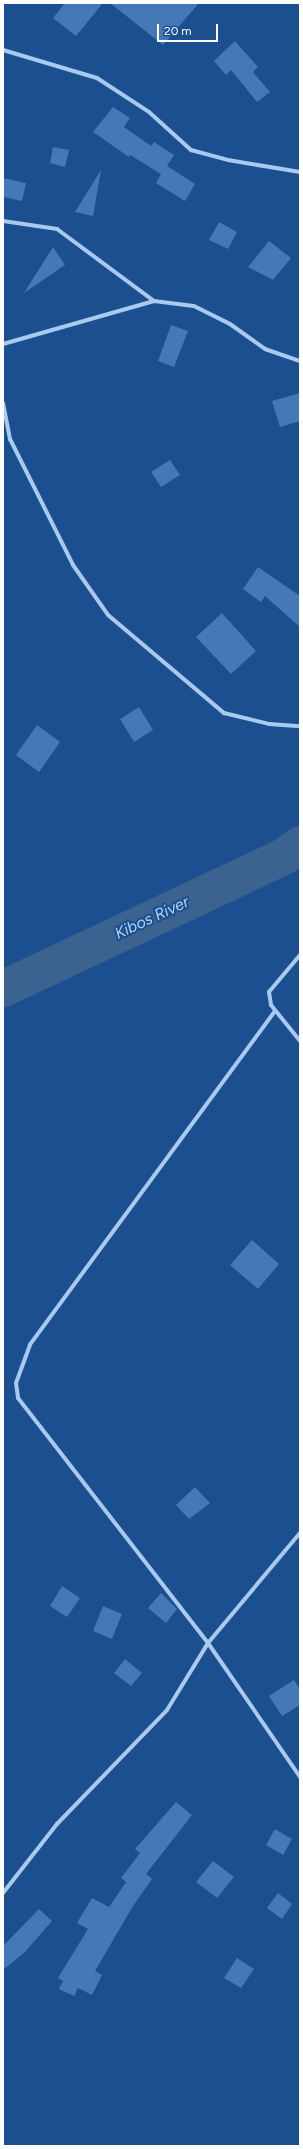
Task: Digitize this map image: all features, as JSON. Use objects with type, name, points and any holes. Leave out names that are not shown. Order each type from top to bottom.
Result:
[{"type":"street","points":[[3,50],[97,78],[149,112],[191,150],[228,160],[300,172]]},
{"type":"street","points":[[3,221],[57,229],[154,301]]},
{"type":"street","points":[[3,344],[154,301],[194,306],[230,324],[265,349],[300,361]]},
{"type":"street","points":[[3,403],[10,439],[73,565],[108,615],[224,713],[269,724],[300,726]]},
{"type":"street","points":[[300,955],[269,992],[271,1006],[300,1041]]},
{"type":"street","points":[[275,1011],[30,1345],[16,1383],[18,1398],[208,1643],[300,1777]]},
{"type":"street","points":[[3,1893],[57,1824],[167,1710],[208,1643],[300,1532]]},
{"type":"building","points":[[65,3],[103,3],[76,36],[53,18]]},
{"type":"building","points":[[110,3],[199,3],[163,45]]},
{"type":"building","points":[[235,41],[258,67],[253,72],[270,92],[257,102],[231,70],[226,75],[214,61]]},
{"type":"building","points":[[113,107],[130,118],[124,127],[151,146],[154,142],[174,155],[167,166],[195,184],[185,201],[156,183],[161,174],[130,155],[129,157],[93,132]]},
{"type":"building","points":[[53,147],[69,150],[65,167],[50,163]]},
{"type":"building","points":[[101,170],[93,216],[75,212]]},
{"type":"building","points":[[3,178],[26,183],[22,201],[3,197]]},
{"type":"building","points":[[219,222],[237,232],[228,249],[209,240]]},
{"type":"building","points":[[269,241],[291,258],[273,280],[248,267]]},
{"type":"building","points":[[53,247],[65,265],[24,293]]},
{"type":"building","points":[[171,325],[188,331],[174,367],[158,361]]},
{"type":"building","points":[[300,393],[300,421],[280,427],[272,401]]},
{"type":"building","points":[[170,460],[180,475],[161,487],[151,472]]},
{"type":"building","points":[[258,567],[300,596],[300,627],[265,596],[261,602],[243,589]]},
{"type":"building","points":[[222,613],[256,651],[231,674],[196,637]]},
{"type":"building","points":[[139,707],[153,730],[134,742],[120,719]]},
{"type":"building","points":[[37,725],[60,742],[39,772],[16,755]]},
{"type":"building","points":[[252,1240],[279,1264],[258,1289],[230,1265]]},
{"type":"building","points":[[195,1487],[210,1503],[189,1519],[176,1505]]},
{"type":"building","points":[[62,1586],[80,1598],[67,1617],[50,1606]]},
{"type":"building","points":[[161,1593],[177,1609],[166,1623],[148,1608]]},
{"type":"building","points":[[103,1606],[122,1614],[112,1639],[93,1631]]},
{"type":"building","points":[[125,1659],[142,1673],[131,1686],[114,1673]]},
{"type":"building","points":[[294,1680],[300,1689],[300,1705],[282,1716],[269,1696]]},
{"type":"building","points":[[176,1802],[192,1815],[146,1874],[152,1879],[133,1906],[95,1971],[102,1975],[92,1995],[78,1988],[74,1996],[59,1989],[63,1981],[58,1978],[88,1929],[77,1923],[92,1898],[109,1907],[126,1882],[121,1878],[140,1853],[135,1849]]},
{"type":"building","points":[[275,1829],[292,1839],[283,1855],[266,1845]]},
{"type":"building","points":[[213,1861],[234,1877],[217,1898],[196,1882]]},
{"type":"building","points":[[278,1893],[292,1904],[282,1919],[267,1908]]},
{"type":"building","points":[[39,1909],[52,1921],[25,1952],[3,1970],[3,1946]]},
{"type":"building","points":[[237,1958],[254,1969],[241,1988],[224,1978]]},
{"type":"waterway","name":"Kibos River","points":[[3,988],[283,856],[300,844]]}]
